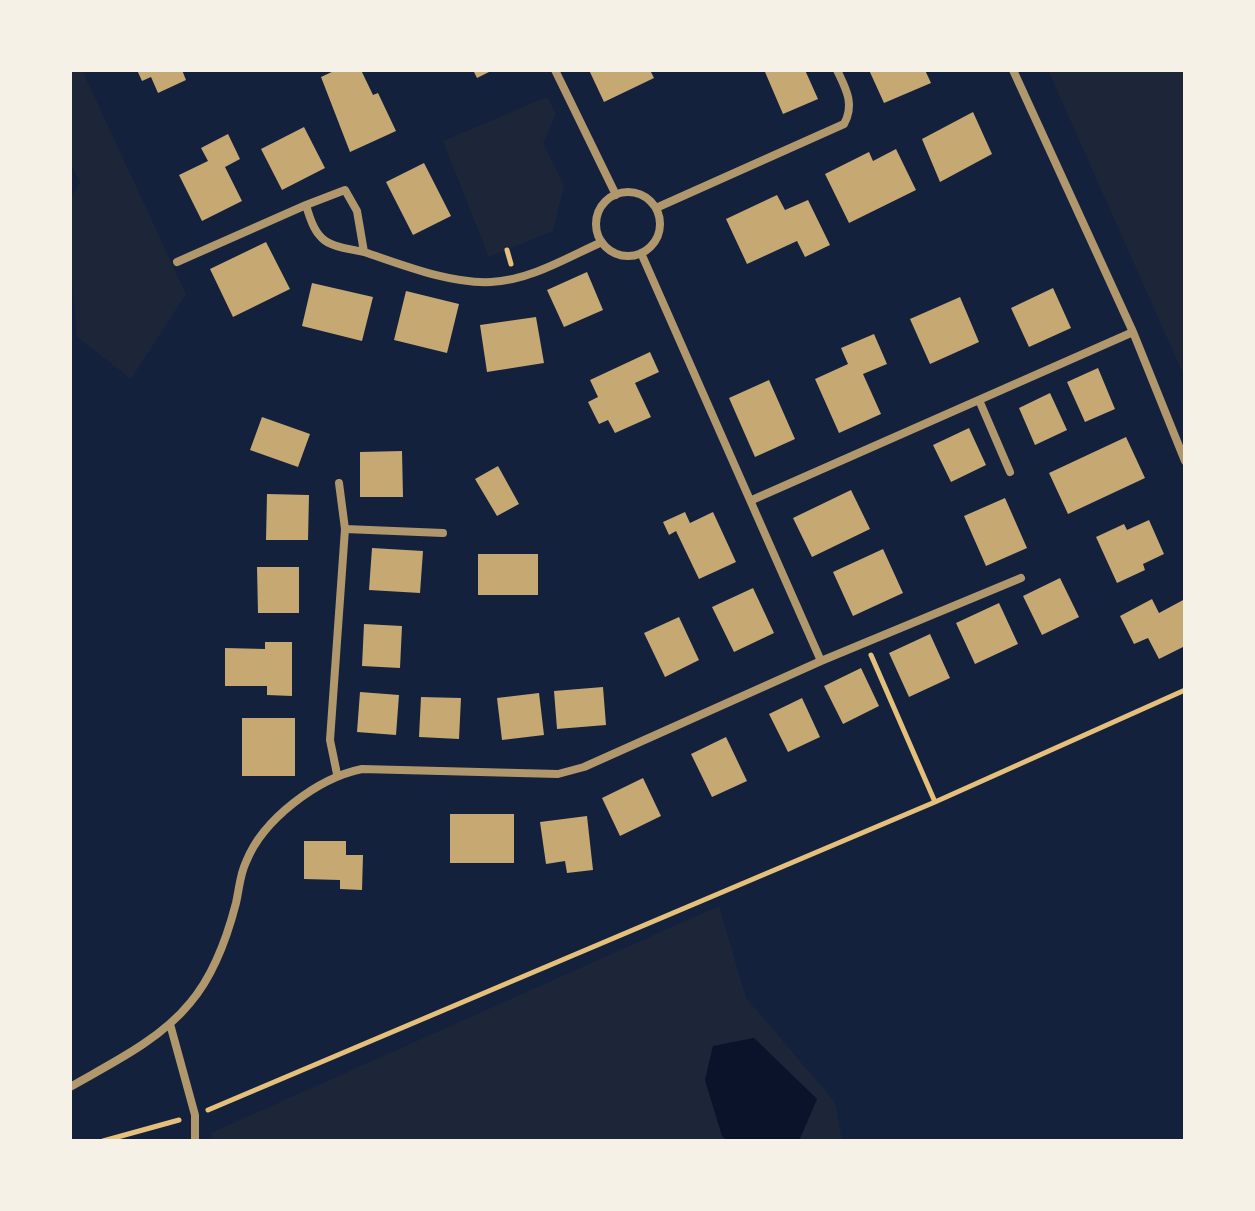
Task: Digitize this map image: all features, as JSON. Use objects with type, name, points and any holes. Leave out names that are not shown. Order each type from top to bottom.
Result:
[{"type":"street","points":[[555,70],[616,195]]},
{"type":"street","points":[[656,208],[844,124],[850,113],[848,94],[837,70]]},
{"type":"street","points":[[1013,70],[1133,332],[1185,461]]},
{"type":"street","points":[[177,262],[345,190],[357,211],[364,252]]},
{"type":"street","points":[[639,194],[656,208],[660,221],[659,234],[652,245],[641,253],[620,255],[602,242],[596,229],[597,215],[604,202],[616,195],[639,194]]},
{"type":"street","points":[[306,205],[314,232],[335,247],[469,281],[493,282],[537,270],[602,242]]},
{"type":"street","points":[[641,253],[821,661]]},
{"type":"street","points":[[752,500],[1133,332]]},
{"type":"street","points":[[979,400],[1010,472]]},
{"type":"street","points":[[337,774],[330,740],[345,529],[339,483]]},
{"type":"street","points":[[345,529],[443,533]]},
{"type":"street","points":[[70,1087],[170,1024],[191,1002],[208,976],[229,930],[245,863],[259,838],[313,788],[337,774],[362,769],[558,774],[584,767],[821,661],[1021,578]]},
{"type":"street","points":[[170,1024],[195,1115],[195,1141]]},
{"type":"path","points":[[866,644],[935,802]]},
{"type":"path","points":[[103,1141],[195,1115],[935,802],[1185,690]]},
{"type":"shaded area","points":[[70,70],[82,70],[186,294],[131,379],[77,337],[70,258],[70,200],[80,182],[70,162]]},
{"type":"shaded area","points":[[1048,70],[1185,70],[1185,378]]},
{"type":"shaded area","points":[[547,97],[556,114],[543,143],[564,185],[553,231],[489,257],[443,141]]},
{"type":"shaded area","points":[[719,906],[746,998],[835,1102],[842,1141],[799,1141],[817,1099],[754,1038],[713,1046],[705,1080],[722,1136],[728,1141],[212,1141],[211,1133]]},
{"type":"shaded area","points":[[754,1038],[817,1099],[799,1141],[728,1141],[722,1136],[705,1080],[713,1046]]},
{"type":"building","points":[[137,70],[182,70],[186,80],[158,93],[151,77],[142,81]]},
{"type":"building","points":[[336,70],[361,70],[373,95],[378,93],[396,131],[350,152],[321,77]]},
{"type":"building","points":[[473,70],[493,70],[477,78]]},
{"type":"building","points":[[589,70],[650,70],[654,78],[604,102]]},
{"type":"building","points":[[805,70],[818,99],[783,114],[765,72]]},
{"type":"building","points":[[869,70],[925,70],[931,83],[884,103]]},
{"type":"building","points":[[973,112],[992,154],[940,182],[922,139]]},
{"type":"building","points":[[304,127],[325,168],[282,190],[261,149]]},
{"type":"building","points":[[228,134],[240,159],[225,167],[242,201],[202,221],[179,175],[208,161],[201,148]]},
{"type":"building","points":[[896,149],[916,190],[849,223],[825,174],[869,152],[873,161]]},
{"type":"building","points":[[424,163],[451,216],[413,235],[386,182]]},
{"type":"building","points":[[777,195],[785,210],[808,200],[830,245],[805,257],[797,241],[747,264],[726,219]]},
{"type":"building","points":[[266,242],[290,289],[233,317],[210,269]]},
{"type":"building","points":[[587,272],[603,310],[564,327],[547,290]]},
{"type":"building","points":[[312,283],[373,297],[362,341],[302,326]]},
{"type":"building","points":[[1053,288],[1071,328],[1029,347],[1011,308]]},
{"type":"building","points":[[406,291],[459,304],[447,353],[394,340]]},
{"type":"building","points":[[960,297],[979,342],[930,364],[910,319]]},
{"type":"building","points":[[536,317],[544,363],[487,372],[480,325]]},
{"type":"building","points":[[874,334],[887,364],[863,374],[881,414],[839,433],[815,379],[848,364],[841,348]]},
{"type":"building","points":[[650,352],[659,372],[635,383],[651,417],[615,433],[608,420],[599,424],[588,402],[598,397],[590,380]]},
{"type":"building","points":[[1098,368],[1115,409],[1085,422],[1067,382]]},
{"type":"building","points":[[769,380],[795,439],[755,457],[729,398]]},
{"type":"building","points":[[1050,393],[1067,430],[1035,445],[1019,408]]},
{"type":"building","points":[[262,417],[310,434],[298,467],[250,450]]},
{"type":"building","points":[[969,428],[986,465],[951,482],[933,445]]},
{"type":"building","points":[[1126,437],[1145,478],[1068,514],[1049,473]]},
{"type":"building","points":[[402,451],[403,497],[360,497],[360,452]]},
{"type":"building","points":[[498,466],[519,504],[497,516],[475,479]]},
{"type":"building","points":[[851,490],[870,529],[812,557],[793,518]]},
{"type":"building","points":[[267,494],[309,495],[308,540],[266,540]]},
{"type":"building","points":[[1005,498],[1027,548],[986,566],[964,516]]},
{"type":"building","points":[[685,512],[690,523],[713,512],[736,562],[699,579],[676,531],[669,535],[663,522]]},
{"type":"building","points":[[1149,520],[1164,554],[1143,564],[1145,570],[1117,583],[1096,537],[1124,524],[1127,530]]},
{"type":"building","points":[[372,548],[423,551],[420,593],[369,590]]},
{"type":"building","points":[[883,549],[903,593],[853,616],[833,572]]},
{"type":"building","points":[[478,554],[538,554],[538,595],[478,595]]},
{"type":"building","points":[[257,567],[299,567],[299,613],[258,613]]},
{"type":"building","points":[[1060,578],[1079,617],[1042,635],[1023,596]]},
{"type":"building","points":[[753,588],[774,633],[734,652],[712,607]]},
{"type":"building","points":[[1152,599],[1159,613],[1185,599],[1185,646],[1159,659],[1148,638],[1134,644],[1120,616]]},
{"type":"building","points":[[999,603],[1018,644],[975,664],[956,623]]},
{"type":"building","points":[[679,617],[699,660],[665,677],[644,633]]},
{"type":"building","points":[[364,624],[402,626],[400,668],[362,666]]},
{"type":"building","points":[[930,634],[950,678],[909,697],[889,653]]},
{"type":"building","points":[[265,642],[292,642],[292,696],[267,695],[267,686],[225,686],[225,648],[265,649]]},
{"type":"building","points":[[861,668],[879,706],[843,724],[824,686]]},
{"type":"building","points":[[603,687],[606,725],[557,729],[554,691]]},
{"type":"building","points":[[360,692],[399,695],[396,735],[357,732]]},
{"type":"building","points":[[539,693],[544,735],[502,740],[497,698]]},
{"type":"building","points":[[421,697],[461,698],[459,739],[419,737]]},
{"type":"building","points":[[802,698],[820,737],[788,752],[769,714]]},
{"type":"building","points":[[242,718],[295,718],[295,776],[242,776]]},
{"type":"building","points":[[726,737],[747,781],[712,797],[691,754]]},
{"type":"building","points":[[643,778],[661,816],[620,836],[602,798]]},
{"type":"building","points":[[450,814],[514,814],[514,863],[450,863]]},
{"type":"building","points":[[587,816],[593,870],[567,873],[565,861],[546,864],[540,822]]},
{"type":"building","points":[[304,841],[346,841],[346,855],[363,855],[362,890],[340,889],[340,880],[304,879]]}]
